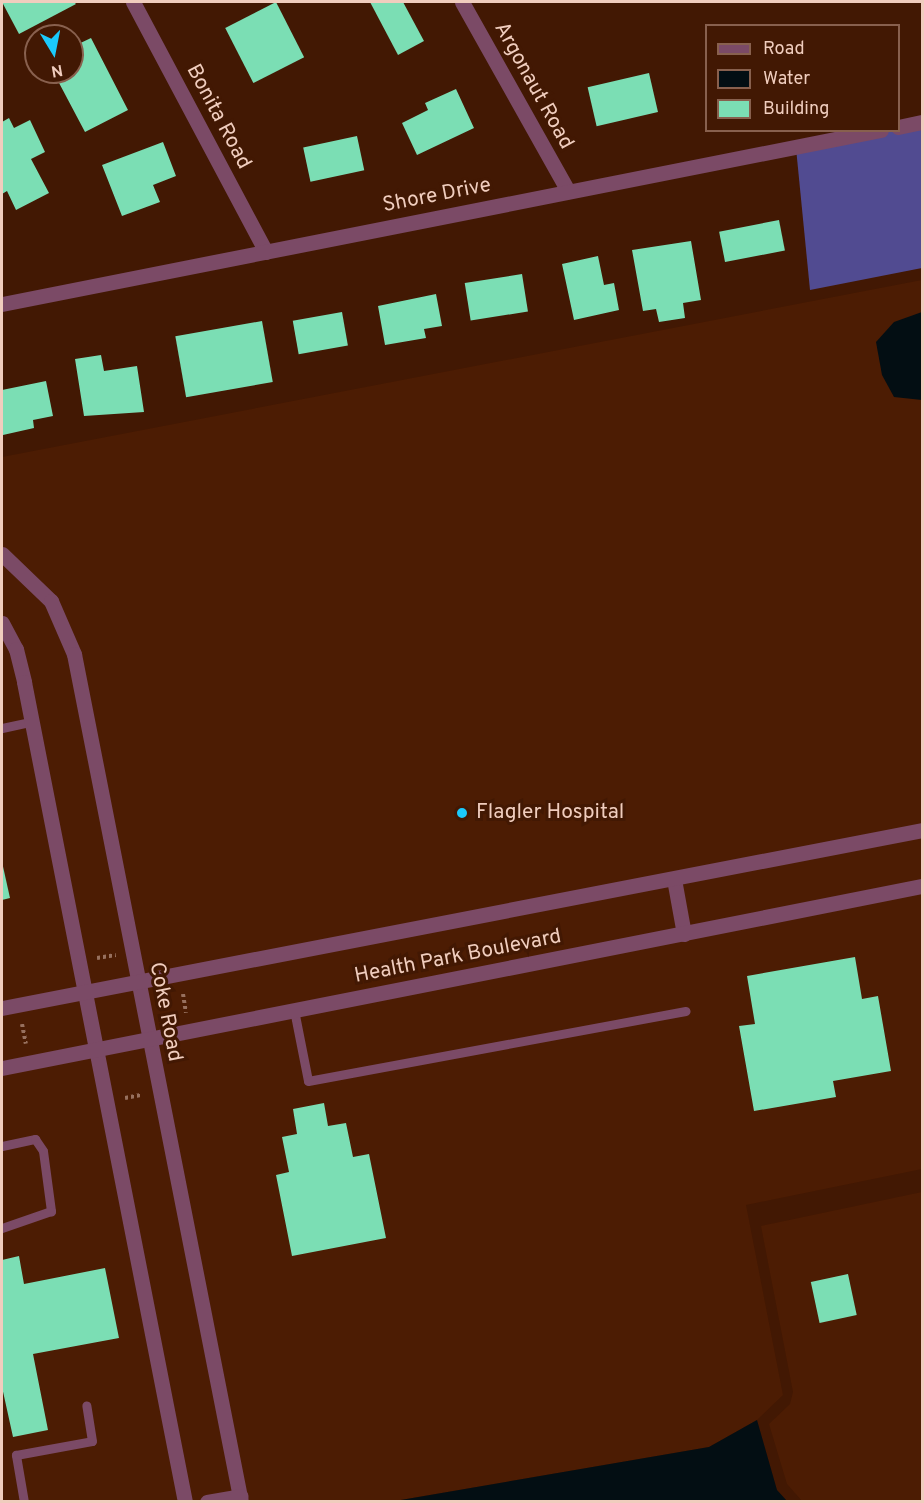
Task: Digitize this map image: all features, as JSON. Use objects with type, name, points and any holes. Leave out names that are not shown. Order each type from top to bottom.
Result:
[{"type":"street","name":"Bonita Road","points":[[133,2],[266,252]]},
{"type":"street","name":"Argonaut Road","points":[[462,2],[568,191]]},
{"type":"street","points":[[900,127],[922,123]]},
{"type":"street","name":"Shore Drive","points":[[2,304],[871,132]]},
{"type":"street","name":"Coke Road","points":[[2,554],[51,601],[74,654],[148,1038],[241,1499]]},
{"type":"street","points":[[2,623],[16,648],[82,993],[185,1502]]},
{"type":"street","name":"Health Park Boulevard","points":[[2,1008],[922,830]]},
{"type":"street","points":[[674,879],[684,933]]},
{"type":"street","name":"Health Park Boulevard","points":[[2,1068],[922,886]]},
{"type":"street","points":[[207,1502],[241,1499]]},
{"type":"lane","points":[[2,728],[30,722]]},
{"type":"lane","points":[[294,1010],[308,1081],[686,1011]]},
{"type":"lane","points":[[2,1146],[35,1139],[43,1152],[51,1211],[40,1219],[2,1228]]},
{"type":"lane","points":[[24,1502],[15,1455],[92,1441],[86,1405]]},
{"type":"path","points":[[89,959],[117,955]]},
{"type":"path","points":[[183,994],[187,1020]]},
{"type":"path","points":[[22,1024],[27,1051]]},
{"type":"path","points":[[120,1099],[144,1094]]},
{"type":"shaded area","points":[[922,125],[922,268],[810,290],[796,148],[884,132],[900,132],[900,129]]},
{"type":"shaded area","name":"Flagler Hospital","points":[[922,280],[922,1169],[746,1205],[783,1395],[757,1420],[709,1447],[395,1501],[2,1502],[2,457]]},
{"type":"shaded area","points":[[922,1192],[922,1501],[802,1501],[787,1484],[769,1424],[790,1404],[793,1392],[761,1226]]},
{"type":"water","points":[[922,312],[922,400],[894,397],[882,375],[876,342],[894,322]]},
{"type":"water","points":[[757,1420],[777,1490],[787,1501],[395,1501],[709,1447]]},
{"type":"building","points":[[2,2],[74,2],[76,4],[38,24],[24,24],[24,31],[19,34]]},
{"type":"building","points":[[276,2],[304,57],[253,83],[225,28]]},
{"type":"building","points":[[370,2],[403,2],[424,41],[398,55]]},
{"type":"building","points":[[91,38],[128,110],[85,132],[60,84],[84,84],[84,41]]},
{"type":"building","points":[[649,73],[658,112],[597,126],[588,87]]},
{"type":"building","points":[[456,89],[474,128],[417,155],[402,123],[428,110],[425,103]]},
{"type":"building","points":[[9,118],[14,128],[30,120],[45,152],[31,159],[49,193],[16,210],[7,191],[2,194],[2,122]]},
{"type":"building","points":[[357,136],[364,170],[310,182],[303,147]]},
{"type":"building","points":[[163,142],[176,176],[153,185],[160,202],[122,216],[102,165]]},
{"type":"building","points":[[779,220],[785,250],[725,262],[719,232]]},
{"type":"building","points":[[691,241],[701,300],[683,303],[685,318],[659,322],[656,309],[643,311],[632,250]]},
{"type":"building","points":[[598,256],[604,285],[614,283],[619,310],[574,320],[562,264]]},
{"type":"building","points":[[522,274],[528,312],[471,321],[465,283]]},
{"type":"building","points":[[436,294],[442,326],[424,329],[426,338],[385,345],[378,306]]},
{"type":"building","points":[[342,312],[348,345],[299,354],[293,321]]},
{"type":"building","points":[[262,321],[273,382],[186,397],[175,336]]},
{"type":"building","points":[[101,355],[104,371],[137,366],[144,412],[84,416],[75,359]]},
{"type":"building","points":[[46,381],[53,416],[33,420],[34,428],[3,435],[2,390]]},
{"type":"building","points":[[2,862],[10,898],[2,900]]},
{"type":"building","points":[[855,957],[862,999],[878,996],[891,1071],[833,1081],[836,1097],[754,1111],[739,1026],[755,1024],[747,976]]},
{"type":"building","points":[[324,1103],[328,1126],[346,1123],[353,1157],[369,1154],[386,1238],[292,1256],[276,1175],[289,1172],[282,1137],[297,1134],[293,1109]]},
{"type":"building","points":[[19,1256],[24,1284],[105,1268],[119,1338],[33,1354],[48,1430],[13,1437],[2,1387],[2,1260]]},
{"type":"building","points":[[848,1274],[857,1315],[820,1323],[811,1282]]},
{"type":"place","name":"Flagler Hospital","points":[[462,813]]}]
